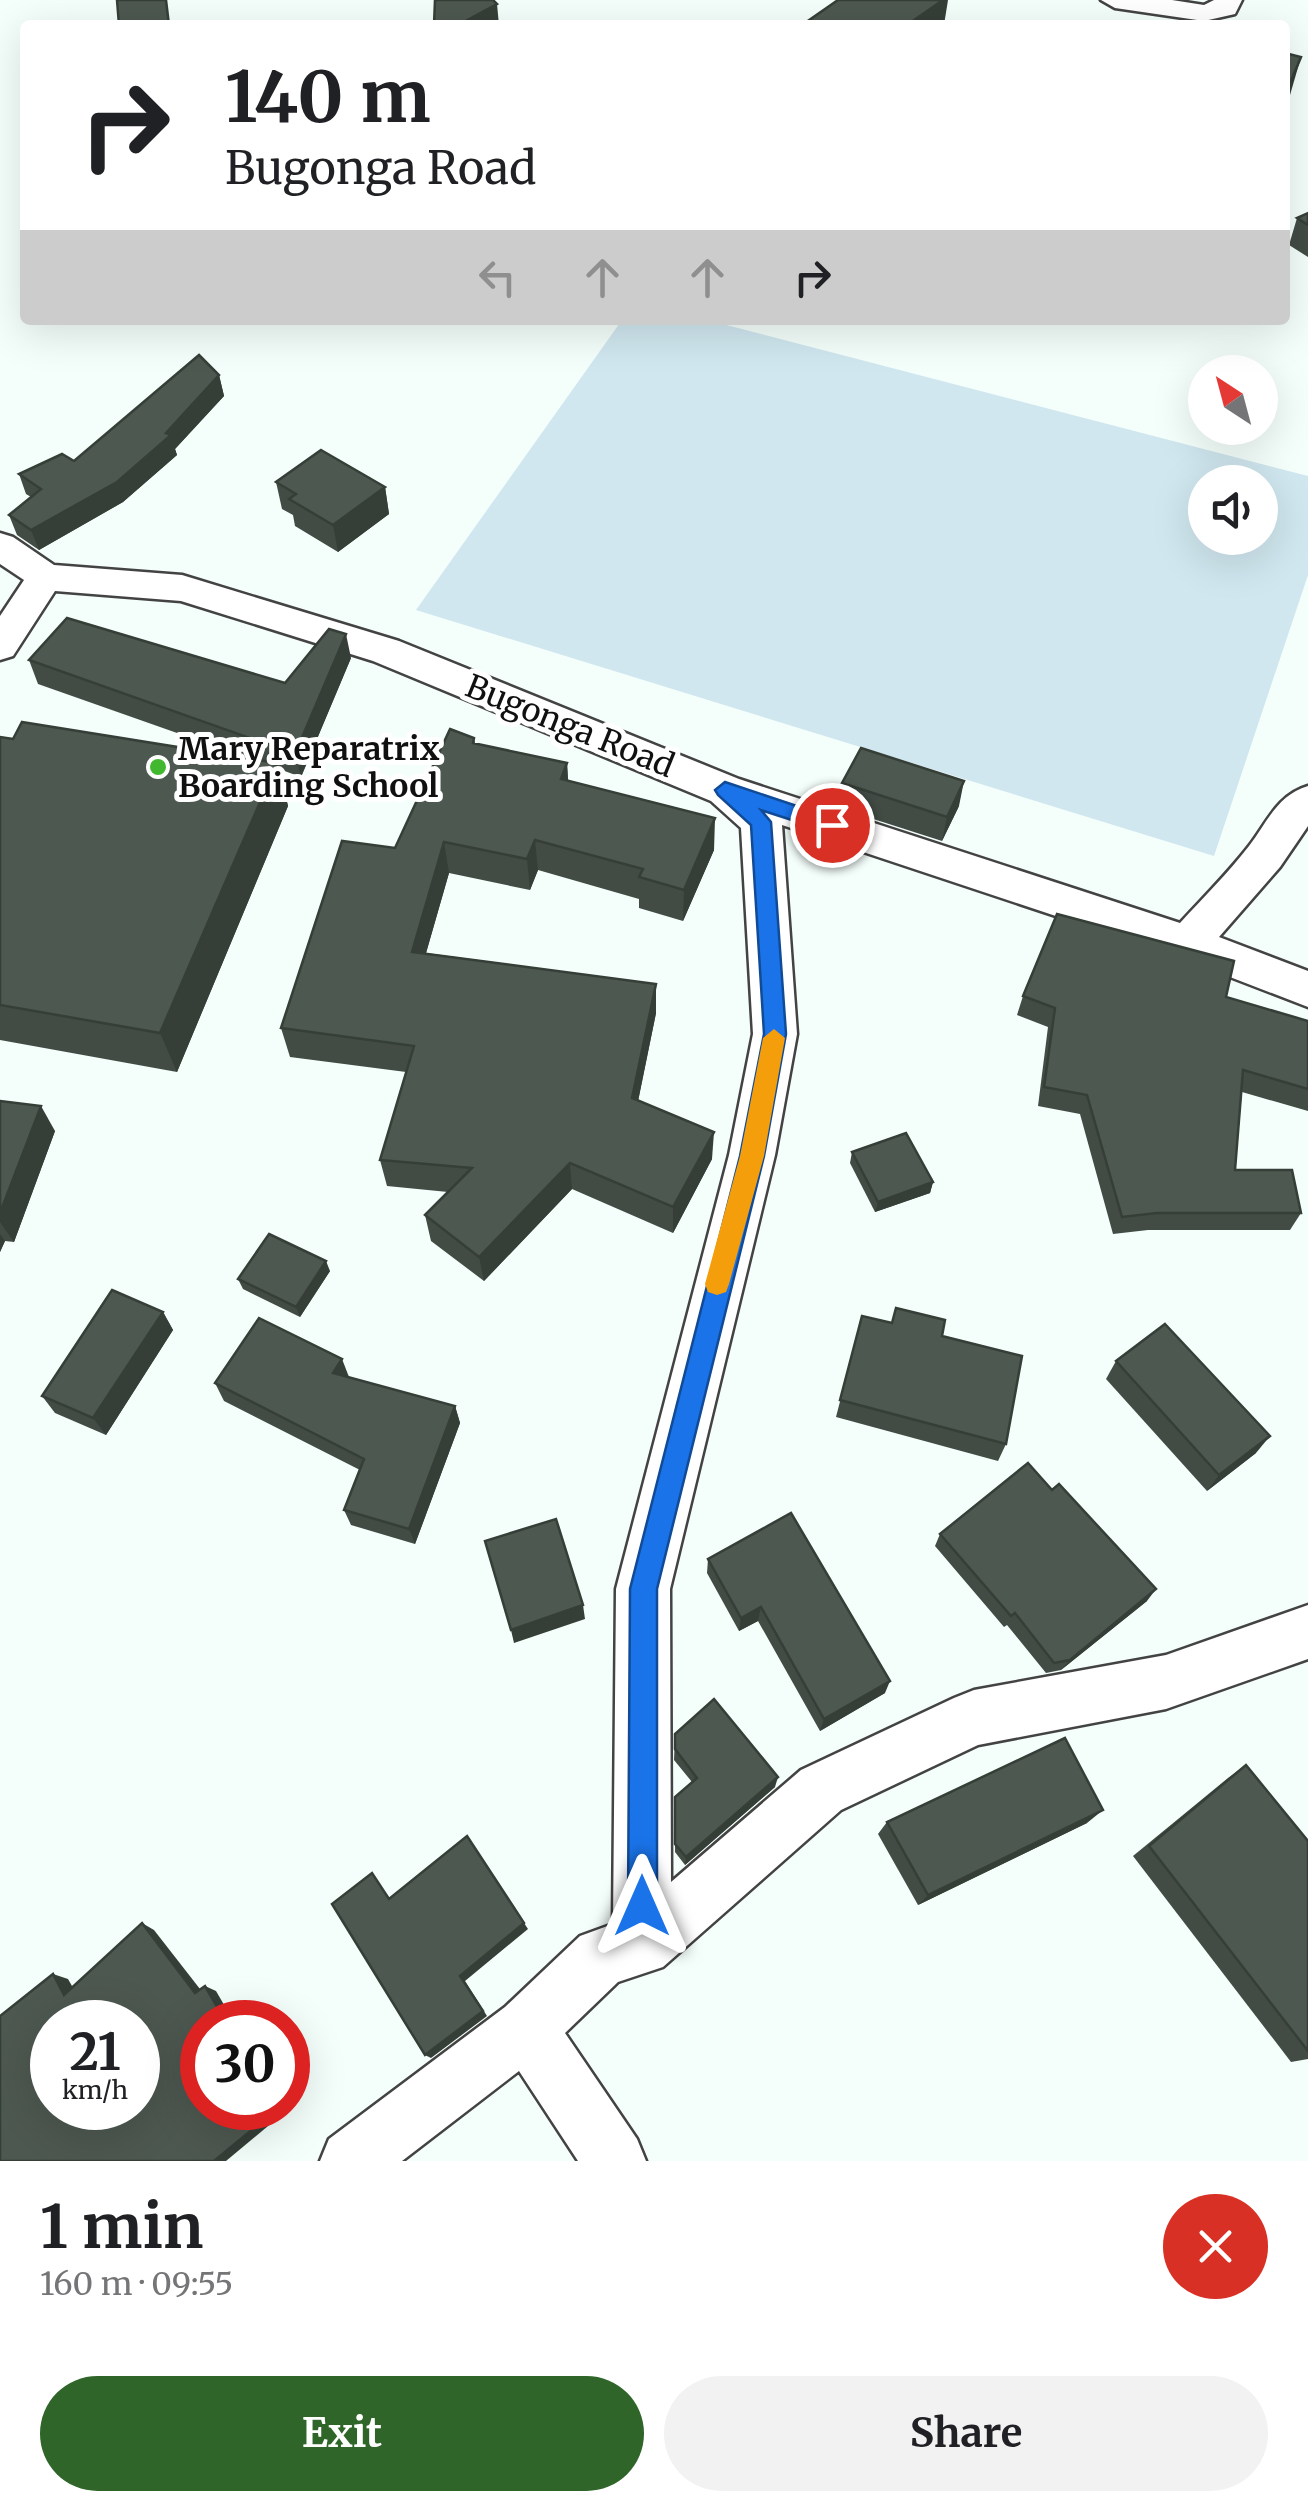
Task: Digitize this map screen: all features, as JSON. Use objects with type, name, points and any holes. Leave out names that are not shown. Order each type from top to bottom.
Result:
[{"type":"street","points":[[1114,0],[1204,13],[1225,8],[1228,0]]},
{"type":"street","name":"Bugonga Road","points":[[0,546],[45,576],[182,588],[386,651],[725,790],[1188,943],[1308,989]]},
{"type":"street","points":[[0,646],[45,576]]},
{"type":"street","points":[[642,1946],[644,1589],[752,1156],[775,1034],[761,822],[725,790]]},
{"type":"street","points":[[1188,943],[1308,801]]},
{"type":"street","points":[[350,2161],[526,2028],[601,1957],[642,1946],[821,1790],[974,1718],[1166,1682],[1308,1632]]},
{"type":"street","points":[[526,2028],[616,2161]]},
{"type":"shaded area","points":[[618,325],[726,325],[1266,465],[1188,465],[1188,555],[1278,555],[1278,468],[1308,476],[1308,575],[1214,856],[416,610]]},
{"type":"building","points":[[117,0],[166,0],[168,20],[119,20]]},
{"type":"building","points":[[435,0],[493,0],[497,4],[467,20],[434,20]]},
{"type":"building","points":[[838,0],[943,0],[914,20],[809,20]]},
{"type":"building","points":[[1290,54],[1301,57],[1290,83]]},
{"type":"building","points":[[1308,213],[1308,225],[1297,218]]},
{"type":"building","points":[[199,355],[219,375],[166,433],[171,435],[117,482],[31,530],[9,515],[41,489],[19,474],[62,454],[74,461]]},
{"type":"building","points":[[321,450],[385,487],[333,525],[289,499],[296,494],[276,482]]},
{"type":"building","points":[[67,618],[285,683],[329,629],[346,634],[295,754],[29,660]]},
{"type":"building","points":[[22,722],[277,763],[160,1033],[0,1005],[0,737],[13,739]]},
{"type":"building","points":[[450,729],[474,738],[473,743],[567,763],[561,779],[715,818],[684,890],[639,877],[643,869],[535,840],[527,859],[444,842],[412,952],[656,984],[632,1098],[714,1132],[673,1207],[570,1163],[479,1257],[425,1215],[472,1168],[380,1160],[414,1046],[281,1028],[342,841],[395,848]]},
{"type":"building","points":[[861,748],[964,781],[947,817],[842,783]]},
{"type":"building","points":[[1057,914],[1234,961],[1226,997],[1308,1021],[1308,1089],[1243,1070],[1235,1170],[1292,1170],[1301,1213],[1157,1213],[1122,1217],[1087,1095],[1044,1087],[1055,1008],[1023,996]]},
{"type":"building","points":[[0,1101],[41,1106],[0,1213]]},
{"type":"building","points":[[906,1133],[933,1182],[878,1202],[852,1152]]},
{"type":"building","points":[[269,1234],[326,1261],[296,1307],[238,1279]]},
{"type":"building","points":[[112,1290],[163,1312],[93,1418],[42,1396]]},
{"type":"building","points":[[896,1308],[945,1320],[942,1336],[1022,1356],[1006,1444],[840,1400],[862,1316],[892,1323]]},
{"type":"building","points":[[259,1318],[342,1359],[333,1373],[455,1406],[409,1529],[344,1510],[364,1459],[215,1383]]},
{"type":"building","points":[[1165,1324],[1270,1436],[1219,1475],[1116,1361]]},
{"type":"building","points":[[1028,1463],[1052,1490],[1059,1484],[1156,1589],[1070,1660],[1054,1663],[1015,1613],[1011,1616],[940,1534]]},
{"type":"building","points":[[791,1513],[890,1681],[824,1719],[761,1607],[741,1618],[708,1559]]},
{"type":"building","points":[[556,1519],[583,1605],[511,1630],[485,1541]]},
{"type":"building","points":[[714,1699],[778,1777],[686,1857],[675,1844],[675,1797],[697,1778],[675,1749],[675,1734]]},
{"type":"building","points":[[1065,1738],[1103,1810],[928,1895],[887,1822]]},
{"type":"building","points":[[1246,1765],[1308,1841],[1308,2051],[1149,1846]]},
{"type":"building","points":[[467,1836],[524,1923],[460,1976],[483,2011],[425,2055],[332,1904],[372,1873],[389,1899]]},
{"type":"building","points":[[142,1923],[195,1993],[205,1986],[213,2000],[180,2000],[180,2130],[252,2130],[214,2161],[0,2161],[0,2016],[53,1974],[64,1995]]},
{"type":"slow traffic","points":[[717,1284],[752,1156],[774,1038]]},
{"type":"place","name":"Mary Reparatrix Boarding School","points":[[158,767]]},
{"type":"route","points":[[642,1906],[644,1589],[752,1156],[775,1034],[761,822],[725,790],[832,825]]}]
